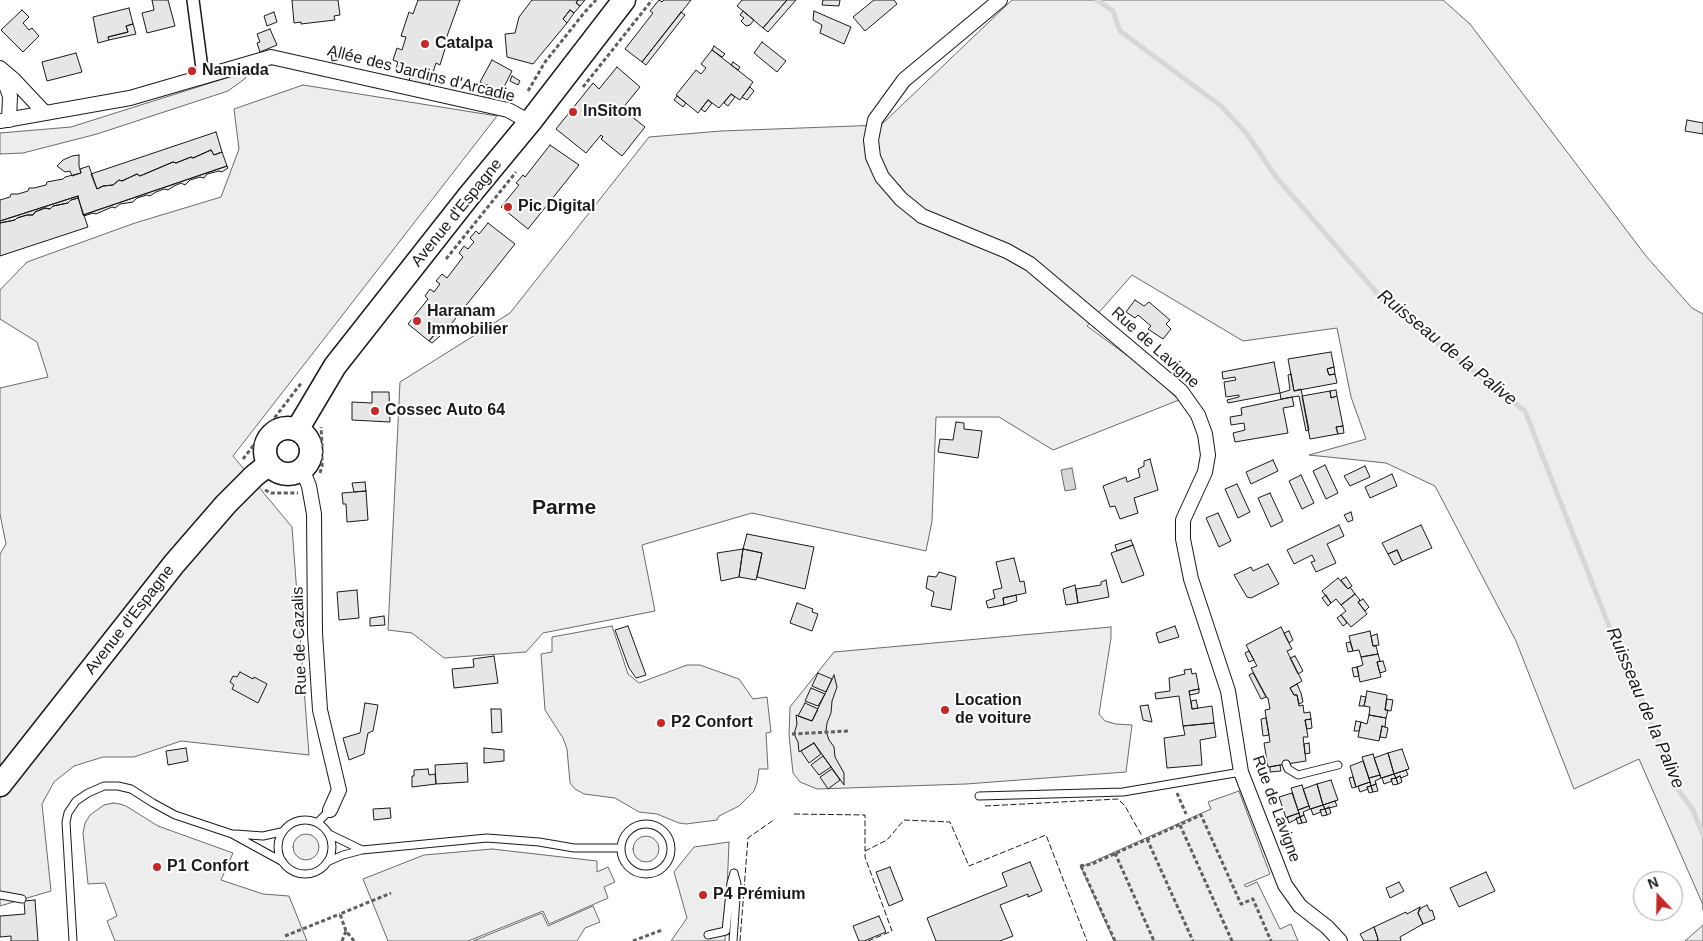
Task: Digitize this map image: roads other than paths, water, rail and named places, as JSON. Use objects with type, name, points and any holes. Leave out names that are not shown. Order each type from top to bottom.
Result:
[{"type":"main road","name":"Avenue d'Espagne","points":[[296,430],[335,366],[462,204],[530,122],[624,0]]},
{"type":"main road","points":[[287,428],[296,430],[306,437],[311,452],[310,475],[278,472],[269,464],[265,455],[265,447],[273,434],[287,428]]},
{"type":"main road","name":"Avenue d'Espagne","points":[[0,785],[174,564],[226,504],[269,464]]},
{"type":"street","points":[[193,0],[203,76]]},
{"type":"street","name":"Rue de Lavigne","points":[[1000,0],[904,80],[876,120],[871,140],[873,157],[882,177],[901,199],[922,216],[1007,251],[1030,264],[1181,391],[1198,415],[1205,434],[1208,455],[1205,472],[1183,520],[1183,539],[1191,579],[1228,691],[1241,772],[1285,885],[1300,906],[1327,927],[1340,941]]},
{"type":"street","name":"Allée des Jardins d'Arcadie","points":[[4,121],[130,98],[271,57],[508,110],[530,122]]},
{"type":"street","points":[[4,121],[10,96],[0,68],[13,78],[45,113]]},
{"type":"street","name":"Rue de Cazalis","points":[[310,475],[309,486],[314,514],[316,633],[320,710],[339,790],[330,810]]},
{"type":"lane","points":[[1286,764],[1288,769],[1298,775],[1338,764]]},
{"type":"lane","points":[[979,796],[1123,792],[1241,772]]},
{"type":"lane","points":[[73,941],[66,822],[68,813],[76,801],[88,792],[104,786],[118,786],[131,789],[153,804],[175,814],[232,834],[283,862],[295,872],[303,874],[317,871],[327,862],[343,855],[362,850],[487,838],[539,842],[574,848],[621,848]]},
{"type":"lane","points":[[317,823],[330,810]]},
{"type":"lane","points":[[232,834],[263,836],[281,832],[300,820],[308,820],[317,823],[329,834],[362,850]]},
{"type":"lane","points":[[642,824],[649,824],[657,826],[663,831],[668,837],[671,848],[665,865],[648,874],[634,871],[628,867],[621,855],[621,848],[624,835],[629,830],[642,824]]},
{"type":"lane","points":[[281,832],[278,843],[279,854],[283,862]]},
{"type":"lane","points":[[327,862],[332,849],[329,834]]},
{"type":"lane","points":[[708,935],[726,931],[730,883],[734,873],[737,884],[733,941]]},
{"type":"lane","points":[[0,895],[22,899]]},
{"type":"waterway","name":"Ruisseau de la Palive","points":[[1097,0],[1113,11],[1120,31],[1221,106],[1247,134],[1276,177],[1384,301],[1525,411],[1614,639],[1622,650],[1677,788],[1693,810],[1703,835]]},
{"type":"place","name":"Catalpa","points":[[425,44]]},
{"type":"place","name":"Namiada","points":[[192,71]]},
{"type":"place","name":"InSitom","points":[[573,112]]},
{"type":"place","name":"Pic Digital","points":[[508,207]]},
{"type":"place","name":"Haranam Immobilier","points":[[417,321]]},
{"type":"place","name":"Cossec Auto 64","points":[[375,411]]},
{"type":"place","name":"Location de voiture","points":[[945,710]]},
{"type":"place","name":"P2 Confort","points":[[661,723]]},
{"type":"place","name":"P1 Confort","points":[[157,867]]},
{"type":"place","name":"P4 Prémium","points":[[703,895]]},
{"type":"district","name":"Parme","points":[[564,508]]}]
